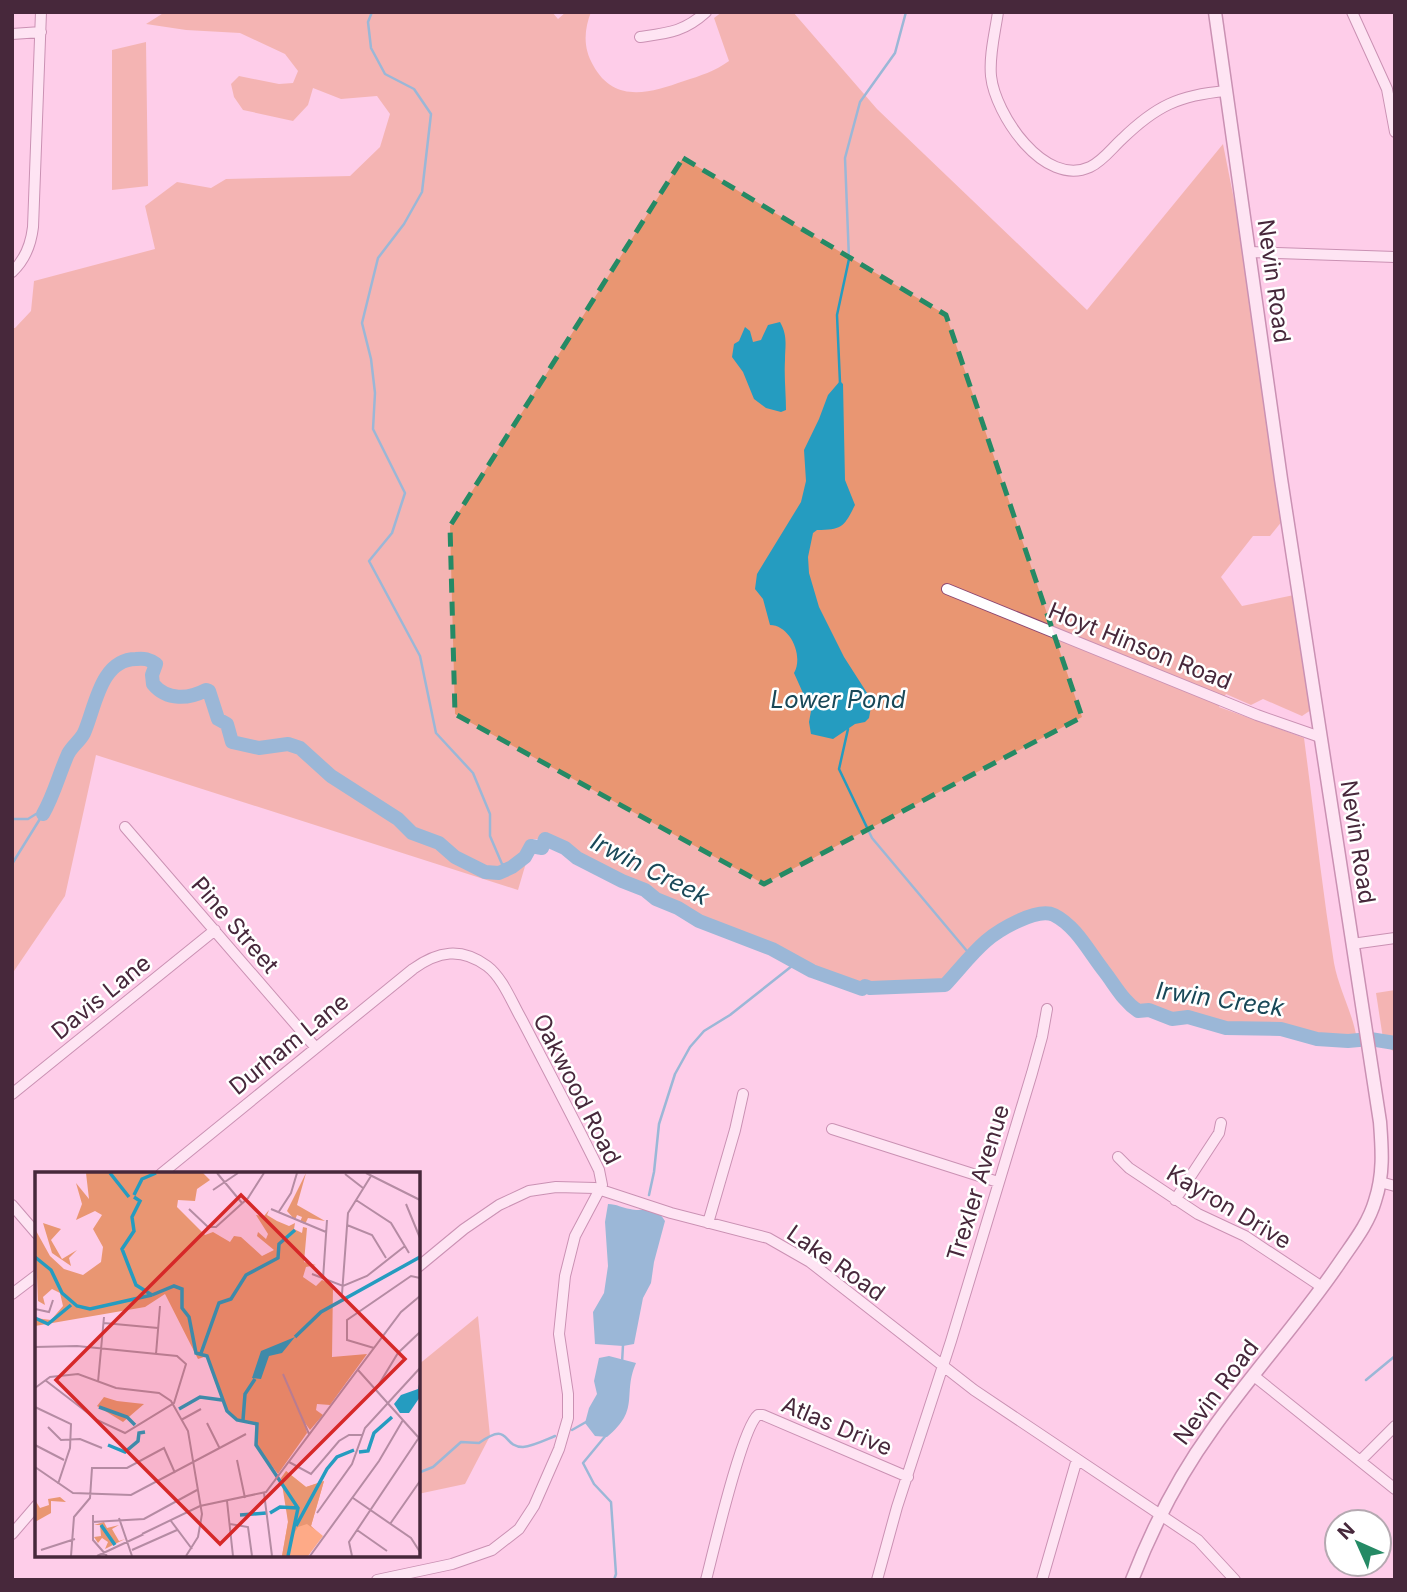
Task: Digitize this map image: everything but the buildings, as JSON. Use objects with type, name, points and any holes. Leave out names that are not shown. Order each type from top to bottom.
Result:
[{"type":"main road","name":"Nevin Road","points":[[1132,1580],[1160,1514],[1191,1460],[1322,1287],[1365,1224],[1380,1182],[1383,1153],[1215,12]]},
{"type":"street","points":[[12,272],[20,264],[32,233],[41,12]]},
{"type":"street","points":[[640,37],[689,27],[706,12]]},
{"type":"street","points":[[998,12],[990,65],[997,101],[1024,143],[1056,167],[1073,170],[1088,168],[1157,108],[1185,97],[1226,91]]},
{"type":"street","points":[[1352,12],[1387,89],[1395,132]]},
{"type":"street","points":[[12,33],[41,32]]},
{"type":"street","points":[[1249,252],[1395,257]]},
{"type":"street","name":"Hoyt Hinson Road","points":[[947,589],[1258,715],[1320,737]]},
{"type":"street","name":"Pine Street","points":[[125,827],[316,1048]]},
{"type":"street","name":"Davis Lane","points":[[12,1094],[215,930]]},
{"type":"street","points":[[1352,944],[1395,938]]},
{"type":"street","name":"Durham Lane","points":[[163,1172],[413,968],[446,952]]},
{"type":"street","name":"Oakwood Road","points":[[377,1580],[452,1564],[485,1553],[510,1538],[528,1517],[566,1428],[569,1403],[559,1334],[565,1276],[575,1236],[602,1180],[600,1170],[563,1096],[498,978],[488,966],[472,957],[446,952]]},
{"type":"street","name":"Trexler Avenue","points":[[877,1580],[1032,1073],[1047,1009]]},
{"type":"street","points":[[708,1223],[736,1130],[743,1094]]},
{"type":"street","points":[[1175,1200],[1219,1133],[1221,1123]]},
{"type":"street","points":[[832,1129],[998,1182]]},
{"type":"street","name":"Kayron Drive","points":[[1118,1157],[1129,1168],[1175,1200],[1245,1236],[1322,1287]]},
{"type":"street","points":[[1380,1182],[1395,1186]]},
{"type":"street","name":"Lake Road","points":[[420,1265],[484,1214],[529,1191],[556,1186],[599,1189],[708,1223],[756,1234],[798,1254],[943,1367],[1160,1514]]},
{"type":"street","points":[[12,1205],[35,1232]]},
{"type":"street","points":[[12,1294],[35,1277]]},
{"type":"street","points":[[1254,1376],[1395,1489]]},
{"type":"street","name":"Atlas Drive","points":[[706,1580],[749,1424],[755,1416],[764,1415],[908,1477]]},
{"type":"street","points":[[1360,1461],[1395,1426]]},
{"type":"street","points":[[1042,1580],[1077,1459]]},
{"type":"street","points":[[12,1534],[35,1507]]},
{"type":"street","points":[[1160,1514],[1198,1540],[1234,1580]]},
{"type":"highlighted area","points":[[683,158],[946,315],[1082,717],[764,884],[455,714],[450,526]]},
{"type":"shaded area","points":[[165,12],[552,12],[558,19],[566,12],[591,12],[586,39],[587,52],[593,65],[611,86],[634,92],[671,85],[707,73],[729,61],[714,18],[722,12],[793,12],[877,109],[1087,310],[1223,144],[1244,250],[1283,520],[1270,536],[1253,536],[1221,577],[1242,606],[1294,595],[1311,710],[1302,716],[1263,699],[1251,705],[1226,694],[1219,707],[1304,738],[1334,963],[1357,1040],[1317,1039],[1281,1029],[1226,1028],[1188,1017],[1172,1019],[1149,1010],[1138,1011],[1124,998],[1076,933],[1062,920],[1047,913],[1018,921],[992,936],[945,985],[865,986],[862,989],[812,971],[772,949],[699,921],[545,839],[533,839],[518,890],[96,755],[65,896],[12,974],[12,328],[31,311],[34,281],[155,249],[145,206],[177,182],[211,188],[226,179],[350,176],[380,147],[390,114],[377,96],[341,99],[313,88],[308,105],[293,121],[243,110],[234,97],[231,84],[239,76],[279,84],[293,83],[298,71],[285,54],[240,33],[186,30],[146,24]]},
{"type":"shaded area","points":[[146,42],[148,186],[112,190],[112,50]]},
{"type":"shaded area","points":[[1395,990],[1395,1052],[1384,1045],[1376,993]]},
{"type":"shaded area","points":[[478,1316],[490,1436],[465,1484],[420,1494],[420,1363]]},
{"type":"water","points":[[780,322],[786,341],[786,410],[781,412],[766,408],[754,399],[743,372],[732,357],[734,344],[739,341],[745,327],[750,331],[753,342],[761,340],[768,325]]},
{"type":"water","name":"Lower Pond","points":[[840,381],[843,384],[845,480],[855,505],[841,526],[813,533],[808,557],[809,573],[819,607],[844,657],[869,696],[871,707],[869,718],[865,722],[855,724],[833,739],[811,734],[811,711],[794,673],[797,666],[796,650],[784,630],[770,625],[763,599],[755,589],[757,574],[801,502],[806,481],[804,450],[828,395]]},
{"type":"water","points":[[608,1204],[636,1210],[653,1210],[665,1221],[651,1283],[643,1298],[634,1344],[623,1346],[595,1344],[593,1312],[604,1293],[608,1266],[605,1222]]},
{"type":"water","points":[[609,1356],[636,1363],[624,1418],[607,1437],[595,1436],[585,1423],[597,1394],[594,1381],[599,1358]]},
{"type":"waterway","points":[[372,12],[368,22],[371,48],[385,74],[414,89],[431,114],[422,192],[404,224],[378,258],[362,323],[371,359],[375,393],[373,429],[405,493],[392,533],[369,561],[420,656],[436,733],[473,773],[490,814],[490,836],[502,864],[512,867]]},
{"type":"waterway","points":[[840,383],[837,315],[849,259],[845,158],[860,102],[895,53],[906,12]]},
{"type":"waterway","name":"Irwin Creek","points":[[43,814],[68,754],[84,733],[107,676],[114,667],[124,661],[144,659],[156,664],[152,675],[153,684],[171,696],[185,697],[209,691],[218,719],[227,724],[232,742],[259,748],[288,744],[300,748],[331,776],[398,819],[412,833],[439,843],[455,857],[485,872],[499,873],[512,867],[525,857],[531,846],[542,848],[545,839],[699,921],[772,949],[812,971],[862,989],[865,986],[945,985],[992,936],[1018,921],[1047,913],[1062,920],[1076,933],[1124,998],[1138,1011],[1149,1010],[1172,1019],[1188,1017],[1226,1028],[1281,1029],[1317,1039],[1370,1039],[1395,1043]]},
{"type":"waterway","points":[[848,729],[839,769],[872,838],[972,957]]},
{"type":"waterway","name":"Irwin Creek","points":[[12,819],[28,819],[42,814]]},
{"type":"waterway","points":[[12,864],[43,814]]},
{"type":"waterway","points":[[649,1195],[659,1124],[675,1074],[690,1047],[704,1031],[730,1015],[797,962]]},
{"type":"waterway","points":[[622,1363],[623,1345]]},
{"type":"waterway","points":[[1366,1380],[1395,1356]]},
{"type":"waterway","points":[[572,1430],[586,1422]]},
{"type":"waterway","points":[[420,1472],[433,1467],[461,1442],[479,1443],[501,1434],[516,1446],[523,1447],[555,1436]]},
{"type":"waterway","points":[[607,1434],[583,1463],[594,1484],[611,1502],[616,1574],[614,1580]]}]
